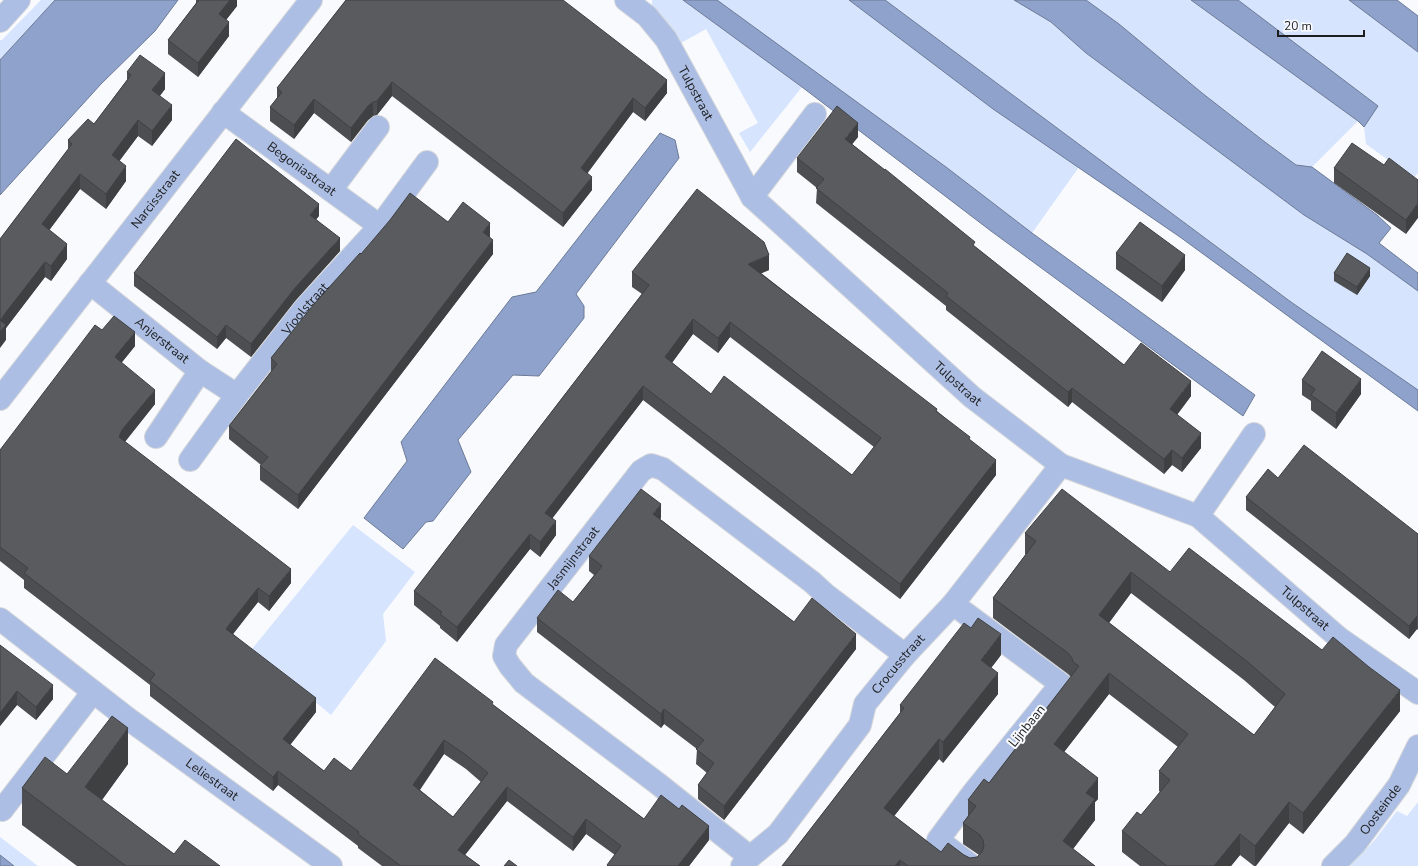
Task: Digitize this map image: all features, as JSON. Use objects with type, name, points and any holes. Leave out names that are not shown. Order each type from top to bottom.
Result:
[{"type":"street","points":[[0,21],[19,0]]},
{"type":"street","name":"Narcisstraat","points":[[0,399],[311,0]]},
{"type":"street","name":"Tulpstraat","points":[[626,0],[647,16],[666,39],[752,197],[972,397],[1061,464],[1198,516],[1339,638],[1418,694]]},
{"type":"street","name":"Begoniastraat","points":[[223,112],[380,226]]},
{"type":"street","points":[[752,197],[815,114]]},
{"type":"street","points":[[331,190],[378,127]]},
{"type":"street","name":"Vioolstraat","points":[[190,460],[237,394],[304,309],[380,226],[427,162]]},
{"type":"street","name":"Anjerstraat","points":[[90,283],[200,371],[237,394]]},
{"type":"street","points":[[156,437],[200,371]]},
{"type":"street","points":[[1198,516],[1254,434]]},
{"type":"street","name":"Crocusstraat","points":[[746,861],[778,834],[860,725],[865,704],[905,655],[953,604],[1061,464]]},
{"type":"street","name":"Jasmijnstraat","points":[[746,861],[657,783],[524,683],[510,666],[504,656],[506,645],[566,567],[641,471],[651,466],[664,469],[905,655]]},
{"type":"street","name":"Lijnbaan","points":[[953,604],[1061,684],[973,793],[938,840],[972,866]]},
{"type":"street","name":"Leliestraat","points":[[0,619],[93,692],[331,866]]},
{"type":"street","points":[[2,810],[93,692]]},
{"type":"street","name":"Oosteinde","points":[[1333,866],[1355,844],[1399,785],[1418,746]]},
{"type":"shaded area","points":[[41,0],[55,0],[0,60],[0,40],[2,40]]},
{"type":"shaded area","points":[[55,0],[178,0],[155,31],[101,84],[0,195],[0,60]]},
{"type":"shaded area","points":[[652,0],[683,0],[802,87],[750,152],[739,133],[758,123],[706,29],[681,43],[670,25],[652,10]]},
{"type":"shaded area","points":[[683,0],[717,0],[946,167],[1032,233],[1255,395],[1243,416],[991,231],[802,87]]},
{"type":"shaded area","points":[[717,0],[849,0],[993,109],[1079,167],[1032,233],[946,167]]},
{"type":"shaded area","points":[[849,0],[885,0],[1291,302],[1418,390],[1418,411],[1180,237],[993,109]]},
{"type":"shaded area","points":[[885,0],[1014,0],[1051,22],[1086,53],[1304,215],[1367,254],[1418,291],[1418,406],[1403,398],[1293,321],[1301,309]]},
{"type":"shaded area","points":[[1014,0],[1086,0],[1119,24],[1202,93],[1296,165],[1312,167],[1377,215],[1391,228],[1379,243],[1418,273],[1418,291],[1367,254],[1304,215],[1086,53],[1051,22]]},
{"type":"shaded area","points":[[1086,0],[1191,0],[1358,121],[1312,167],[1296,165],[1202,93],[1119,24]]},
{"type":"shaded area","points":[[1191,0],[1238,0],[1378,106],[1364,127],[1358,121]]},
{"type":"shaded area","points":[[1238,0],[1349,0],[1418,52],[1418,173],[1413,178],[1366,144],[1364,127],[1377,106]]},
{"type":"shaded area","points":[[1349,0],[1397,0],[1418,16],[1418,52]]},
{"type":"shaded area","points":[[660,133],[675,140],[679,158],[576,294],[584,306],[584,318],[539,376],[513,375],[458,440],[471,472],[433,521],[426,522],[403,549],[364,518],[407,461],[401,442],[512,297],[536,292]]},
{"type":"shaded area","points":[[353,525],[415,572],[383,614],[386,641],[331,715],[252,649]]},
{"type":"shaded area","points":[[1418,802],[1418,866],[1349,866],[1373,842],[1397,811],[1407,816]]},
{"type":"shaded area","points":[[0,837],[38,866],[14,866],[0,855]]},
{"type":"shaded area","points":[[0,855],[14,866],[0,866]]},
{"type":"building","points":[[199,0],[230,0],[219,14],[229,22],[198,63],[168,40]]},
{"type":"building","points":[[346,0],[563,0],[667,80],[645,108],[633,98],[581,168],[592,177],[563,213],[392,82],[377,101],[368,106],[351,128],[314,99],[294,125],[270,107],[282,92],[277,88]]},
{"type":"building","points":[[140,55],[165,73],[152,90],[172,105],[152,131],[138,120],[112,155],[126,166],[106,194],[80,174],[42,224],[67,244],[51,266],[45,262],[0,320],[0,239],[72,144],[68,140],[88,119],[94,124],[131,75],[127,72]]},
{"type":"building","points":[[837,106],[858,123],[845,139],[885,169],[975,242],[973,245],[1124,365],[1141,343],[1191,381],[1170,409],[1201,433],[1182,458],[1172,450],[1164,459],[1072,388],[1068,392],[946,296],[948,293],[816,188],[824,179],[797,158]]},
{"type":"building","points":[[236,139],[319,204],[310,215],[340,238],[295,288],[251,344],[226,325],[217,337],[134,273]]},
{"type":"building","points":[[1352,143],[1384,165],[1389,158],[1418,180],[1418,203],[1406,220],[1334,168]]},
{"type":"building","points":[[697,189],[764,242],[769,255],[748,264],[937,409],[936,411],[970,437],[969,439],[996,460],[900,584],[643,386],[545,513],[556,521],[540,542],[530,534],[457,627],[440,614],[442,612],[414,591],[649,285],[632,272]],"holes":[[[693,319],[718,338],[730,322],[881,438],[852,475],[724,376],[711,394],[665,357]]]},
{"type":"building","points":[[410,193],[448,222],[463,202],[490,223],[483,232],[493,240],[298,495],[260,466],[268,457],[229,426],[277,364],[271,358],[314,304],[360,253],[361,254],[390,220]]},
{"type":"building","points":[[1140,222],[1185,255],[1162,286],[1116,253]]},
{"type":"building","points":[[1347,253],[1370,268],[1357,287],[1334,273]]},
{"type":"building","points":[[114,316],[135,332],[115,357],[155,390],[122,430],[119,437],[291,569],[269,596],[258,588],[226,629],[316,698],[283,739],[324,771],[334,758],[351,771],[435,658],[493,702],[492,704],[644,819],[661,795],[679,809],[682,805],[709,826],[678,866],[608,866],[607,865],[621,846],[586,819],[573,837],[507,787],[458,850],[480,866],[401,866],[358,834],[359,832],[278,771],[273,777],[150,681],[155,674],[24,573],[28,568],[0,547],[0,450],[95,325],[102,330]],"holes":[[[444,740],[466,755],[488,773],[453,817],[413,785]]]},
{"type":"building","points":[[0,320],[6,325],[0,332]]},
{"type":"building","points":[[1322,351],[1361,379],[1336,413],[1311,395],[1315,389],[1302,380]]},
{"type":"building","points":[[1304,445],[1418,534],[1418,616],[1409,626],[1246,497],[1268,469],[1278,478]]},
{"type":"building","points":[[641,489],[661,504],[653,514],[794,622],[812,598],[856,634],[724,806],[698,785],[714,763],[696,749],[704,740],[664,709],[661,714],[537,618],[558,590],[573,602],[602,566],[589,556]]},
{"type":"building","points":[[1062,489],[1170,572],[1189,548],[1322,650],[1333,637],[1400,690],[1303,813],[1289,802],[1255,846],[1240,834],[1214,866],[1167,866],[1122,831],[1137,812],[1141,815],[1170,780],[1159,771],[1188,734],[1109,673],[1054,744],[1098,778],[1086,793],[1095,799],[1063,841],[1095,866],[908,866],[900,860],[895,866],[782,866],[904,708],[900,705],[964,623],[971,628],[978,618],[1001,634],[981,660],[998,673],[943,742],[939,739],[884,808],[941,852],[948,843],[970,858],[977,857],[982,852],[984,846],[980,835],[963,823],[976,806],[968,800],[984,779],[989,783],[1079,666],[1073,662],[1068,653],[993,598],[1036,541],[1025,533]],"holes":[[[1131,572],[1244,659],[1285,694],[1254,735],[1099,615]]]},
{"type":"building","points":[[0,645],[53,685],[36,707],[17,691],[0,713]]},
{"type":"building","points":[[112,716],[128,728],[85,787],[174,854],[185,840],[220,866],[126,866],[22,788],[45,757],[67,774]]},
{"type":"building","points":[[509,860],[517,866],[504,866]]}]
